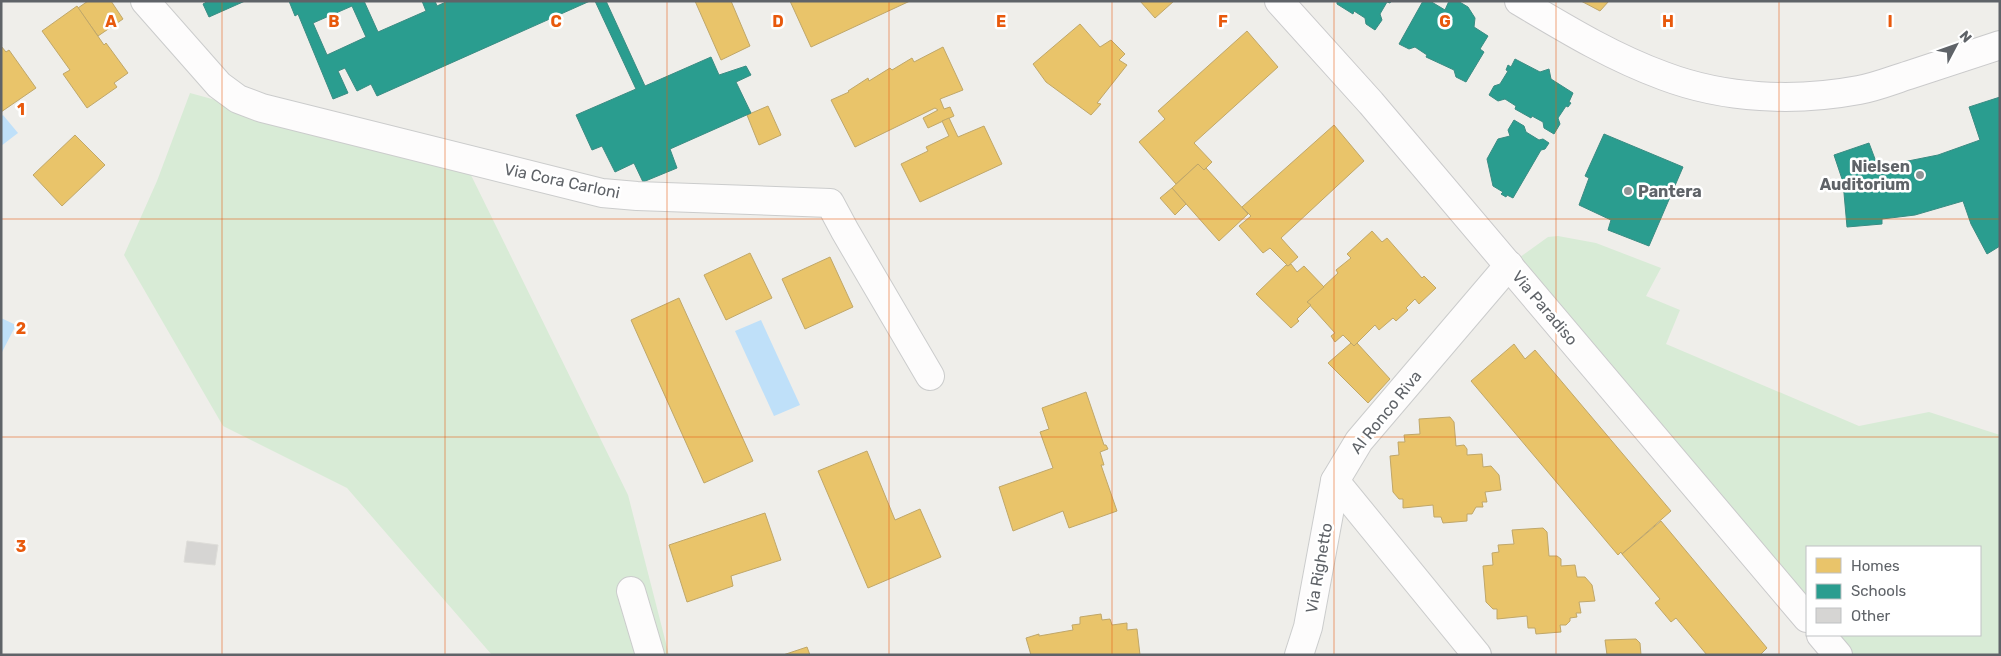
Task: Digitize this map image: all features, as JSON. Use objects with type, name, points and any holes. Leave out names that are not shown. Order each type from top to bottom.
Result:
[{"type":"street","name":"Via Cora Carloni","points":[[145,1],[219,85],[238,99],[262,108],[602,193],[830,203],[930,376]]},
{"type":"street","name":"Via Paradiso","points":[[1279,1],[1371,103],[1806,617]]},
{"type":"street","points":[[1519,1],[1584,40],[1624,60],[1665,77],[1691,85],[1741,94],[1782,97],[1825,95],[1861,90],[2000,45]]},
{"type":"street","name":"Al Ronco Riva","points":[[1335,481],[1360,441],[1508,265]]},
{"type":"street","points":[[1335,481],[1477,655]]},
{"type":"street","name":"Via Righetto","points":[[1299,655],[1308,627],[1335,481]]},
{"type":"street","points":[[631,591],[650,655]]},
{"type":"street","points":[[1822,636],[1838,655]]},
{"type":"green space","points":[[190,93],[468,169],[628,495],[669,655],[492,655],[347,488],[223,426],[124,255],[157,181]]},
{"type":"green space","points":[[1558,236],[1596,243],[1661,268],[1646,296],[1680,310],[1666,344],[1859,426],[1929,412],[2000,435],[2000,655],[1838,655],[1822,636],[1981,636],[1981,546],[1806,546],[1806,617],[1509,265],[1548,237]]},
{"type":"water","points":[[3,115],[18,133],[1,146],[1,117]]},
{"type":"water","points":[[1,318],[16,325],[1,354]]},
{"type":"water","points":[[761,320],[800,405],[774,416],[735,331]]},
{"type":"building: Homes","points":[[88,1],[111,1],[123,19],[98,36],[78,8]]},
{"type":"building: Homes","points":[[695,1],[731,1],[750,46],[721,60]]},
{"type":"building: Homes","points":[[790,1],[910,1],[811,47]]},
{"type":"building: Homes","points":[[1140,1],[1174,1],[1155,18]]},
{"type":"building: Homes","points":[[1581,1],[1609,1],[1600,11]]},
{"type":"building: Homes","points":[[77,6],[104,45],[106,43],[128,73],[114,83],[117,87],[87,108],[63,74],[70,70],[42,31]]},
{"type":"building: Homes","points":[[1080,24],[1100,47],[1111,40],[1125,54],[1119,60],[1127,65],[1097,103],[1101,104],[1091,115],[1046,82],[1033,64]]},
{"type":"building: Homes","points":[[1247,31],[1278,67],[1194,143],[1212,162],[1204,170],[1198,164],[1176,184],[1139,142],[1165,119],[1158,111]]},
{"type":"building: Homes","points":[[1,46],[6,52],[9,50],[36,88],[1,112]]},
{"type":"building: Homes","points":[[943,47],[963,90],[940,99],[944,109],[950,107],[954,116],[928,128],[923,118],[938,110],[935,108],[855,147],[831,100],[849,92],[868,78],[869,81],[890,68],[892,70],[912,58],[914,62]]},
{"type":"building: Homes","points":[[768,106],[781,135],[759,145],[747,115]]},
{"type":"building: Homes","points":[[949,118],[958,137],[984,126],[1002,164],[920,202],[901,164],[928,151],[926,147],[949,136],[942,121]]},
{"type":"building: Homes","points":[[1334,125],[1364,161],[1281,238],[1298,257],[1288,266],[1270,248],[1263,253],[1239,226],[1251,216],[1242,207]]},
{"type":"building: Homes","points":[[75,135],[105,165],[62,206],[33,175]]},
{"type":"building: Homes","points":[[1198,164],[1204,170],[1206,168],[1248,214],[1219,241],[1172,188]]},
{"type":"building: Homes","points":[[1172,188],[1186,204],[1175,215],[1160,198]]},
{"type":"building: Homes","points":[[1372,231],[1382,242],[1387,238],[1422,278],[1424,276],[1436,288],[1419,304],[1415,299],[1406,308],[1408,310],[1396,321],[1393,318],[1379,330],[1375,325],[1354,346],[1343,335],[1335,342],[1331,336],[1335,333],[1307,302],[1338,273],[1336,270],[1351,258],[1347,254]]},
{"type":"building: Homes","points":[[750,253],[772,298],[726,320],[704,275]]},
{"type":"building: Homes","points":[[830,257],[853,307],[805,329],[782,279]]},
{"type":"building: Homes","points":[[1291,264],[1297,272],[1304,266],[1324,287],[1307,302],[1311,305],[1291,328],[1256,294],[1286,265]]},
{"type":"building: Homes","points":[[679,298],[753,461],[704,483],[631,320]]},
{"type":"building: Homes","points":[[1351,343],[1354,346],[1357,343],[1390,379],[1368,403],[1328,363]]},
{"type":"building: Homes","points":[[1514,344],[1525,359],[1535,350],[1671,511],[1622,554],[1621,552],[1618,555],[1471,381]]},
{"type":"building: Homes","points":[[1086,392],[1104,445],[1108,449],[1100,452],[1104,465],[1101,465],[1117,511],[1069,528],[1063,511],[1013,531],[999,487],[1053,468],[1040,432],[1049,429],[1042,408]]},
{"type":"building: Homes","points":[[1450,417],[1454,422],[1456,446],[1464,445],[1467,449],[1467,455],[1482,454],[1483,467],[1491,466],[1499,475],[1501,490],[1485,492],[1487,502],[1482,502],[1483,507],[1476,507],[1472,514],[1467,514],[1467,521],[1443,523],[1441,517],[1434,517],[1433,505],[1403,508],[1403,499],[1399,499],[1393,492],[1390,456],[1399,455],[1398,442],[1405,442],[1404,435],[1420,434],[1419,419]]},
{"type":"building: Homes","points":[[867,451],[895,520],[920,509],[941,557],[868,588],[818,471]]},
{"type":"building: Homes","points":[[765,513],[781,560],[731,576],[733,586],[687,602],[669,545]]},
{"type":"building: Homes","points":[[1661,521],[1767,648],[1760,655],[1707,655],[1676,618],[1671,622],[1655,603],[1660,599],[1622,554]]},
{"type":"building: Homes","points":[[1543,528],[1547,532],[1549,556],[1557,556],[1561,559],[1561,566],[1575,565],[1577,577],[1585,577],[1592,585],[1595,601],[1579,602],[1581,613],[1576,613],[1577,617],[1570,618],[1566,625],[1560,625],[1561,632],[1536,634],[1535,628],[1528,628],[1527,616],[1497,619],[1497,609],[1493,609],[1486,602],[1483,566],[1493,565],[1492,553],[1499,552],[1498,545],[1514,544],[1512,530]]},
{"type":"building: Homes","points":[[1101,614],[1102,620],[1110,619],[1112,625],[1127,623],[1127,630],[1137,629],[1140,655],[1031,655],[1026,638],[1039,634],[1039,636],[1073,630],[1072,625],[1080,624],[1080,617]]},
{"type":"building: Homes","points":[[1636,639],[1640,643],[1641,655],[1607,655],[1605,640]]},
{"type":"building: Homes","points":[[807,647],[810,655],[783,655]]},
{"type":"building: Schools","points":[[208,1],[245,1],[209,17],[203,4]]},
{"type":"building: Schools","points":[[289,1],[364,1],[378,32],[426,11],[422,1],[435,1],[437,6],[448,1],[590,1],[377,96],[371,84],[357,91],[345,68],[338,71],[348,93],[333,99],[298,14],[295,16]],"holes":[[[352,6],[366,37],[327,55],[313,23]]]},
{"type":"building: Schools","points":[[595,1],[606,1],[645,86],[711,57],[719,75],[746,66],[751,75],[736,82],[751,113],[670,149],[677,168],[643,182],[634,163],[615,172],[602,146],[592,150],[576,115],[636,89]]},
{"type":"building: Schools","points":[[1337,1],[1391,1],[1390,3],[1387,2],[1380,14],[1382,20],[1375,30],[1366,24],[1365,18],[1354,11],[1353,14],[1337,4]]},
{"type":"building: Schools","points":[[1423,1],[1430,1],[1445,10],[1449,1],[1458,1],[1468,7],[1475,18],[1474,27],[1488,36],[1480,49],[1484,52],[1466,82],[1456,77],[1454,70],[1426,57],[1427,55],[1415,47],[1409,49],[1399,44]]},
{"type":"building: Schools","points":[[1515,59],[1540,72],[1549,69],[1551,79],[1573,93],[1569,102],[1571,103],[1568,107],[1566,106],[1558,118],[1560,124],[1554,134],[1544,128],[1543,122],[1515,109],[1516,106],[1505,99],[1498,101],[1489,95],[1494,86],[1500,84],[1508,71],[1506,70],[1508,65],[1511,67]]},
{"type":"building: Schools","name":"Nielsen Auditorium","points":[[2000,97],[2000,246],[1987,254],[1971,224],[1963,201],[1915,215],[1882,219],[1882,224],[1847,227],[1843,182],[1834,155],[1869,143],[1878,167],[1938,155],[1980,140],[1969,107]]},
{"type":"building: Schools","points":[[1514,120],[1524,126],[1526,132],[1539,140],[1543,139],[1549,143],[1545,149],[1541,150],[1513,198],[1501,194],[1503,192],[1493,186],[1487,159],[1498,139],[1510,136],[1508,130]]},
{"type":"building: Schools","name":"Pantera","points":[[1604,134],[1683,167],[1649,246],[1608,230],[1611,220],[1579,205],[1589,178],[1585,176]]},
{"type":"building: Other","points":[[187,541],[218,545],[215,565],[184,562]]},
{"type":"place","name":"Nielsen Auditorium","points":[[1920,175]]},
{"type":"place","name":"Pantera","points":[[1628,191]]}]
